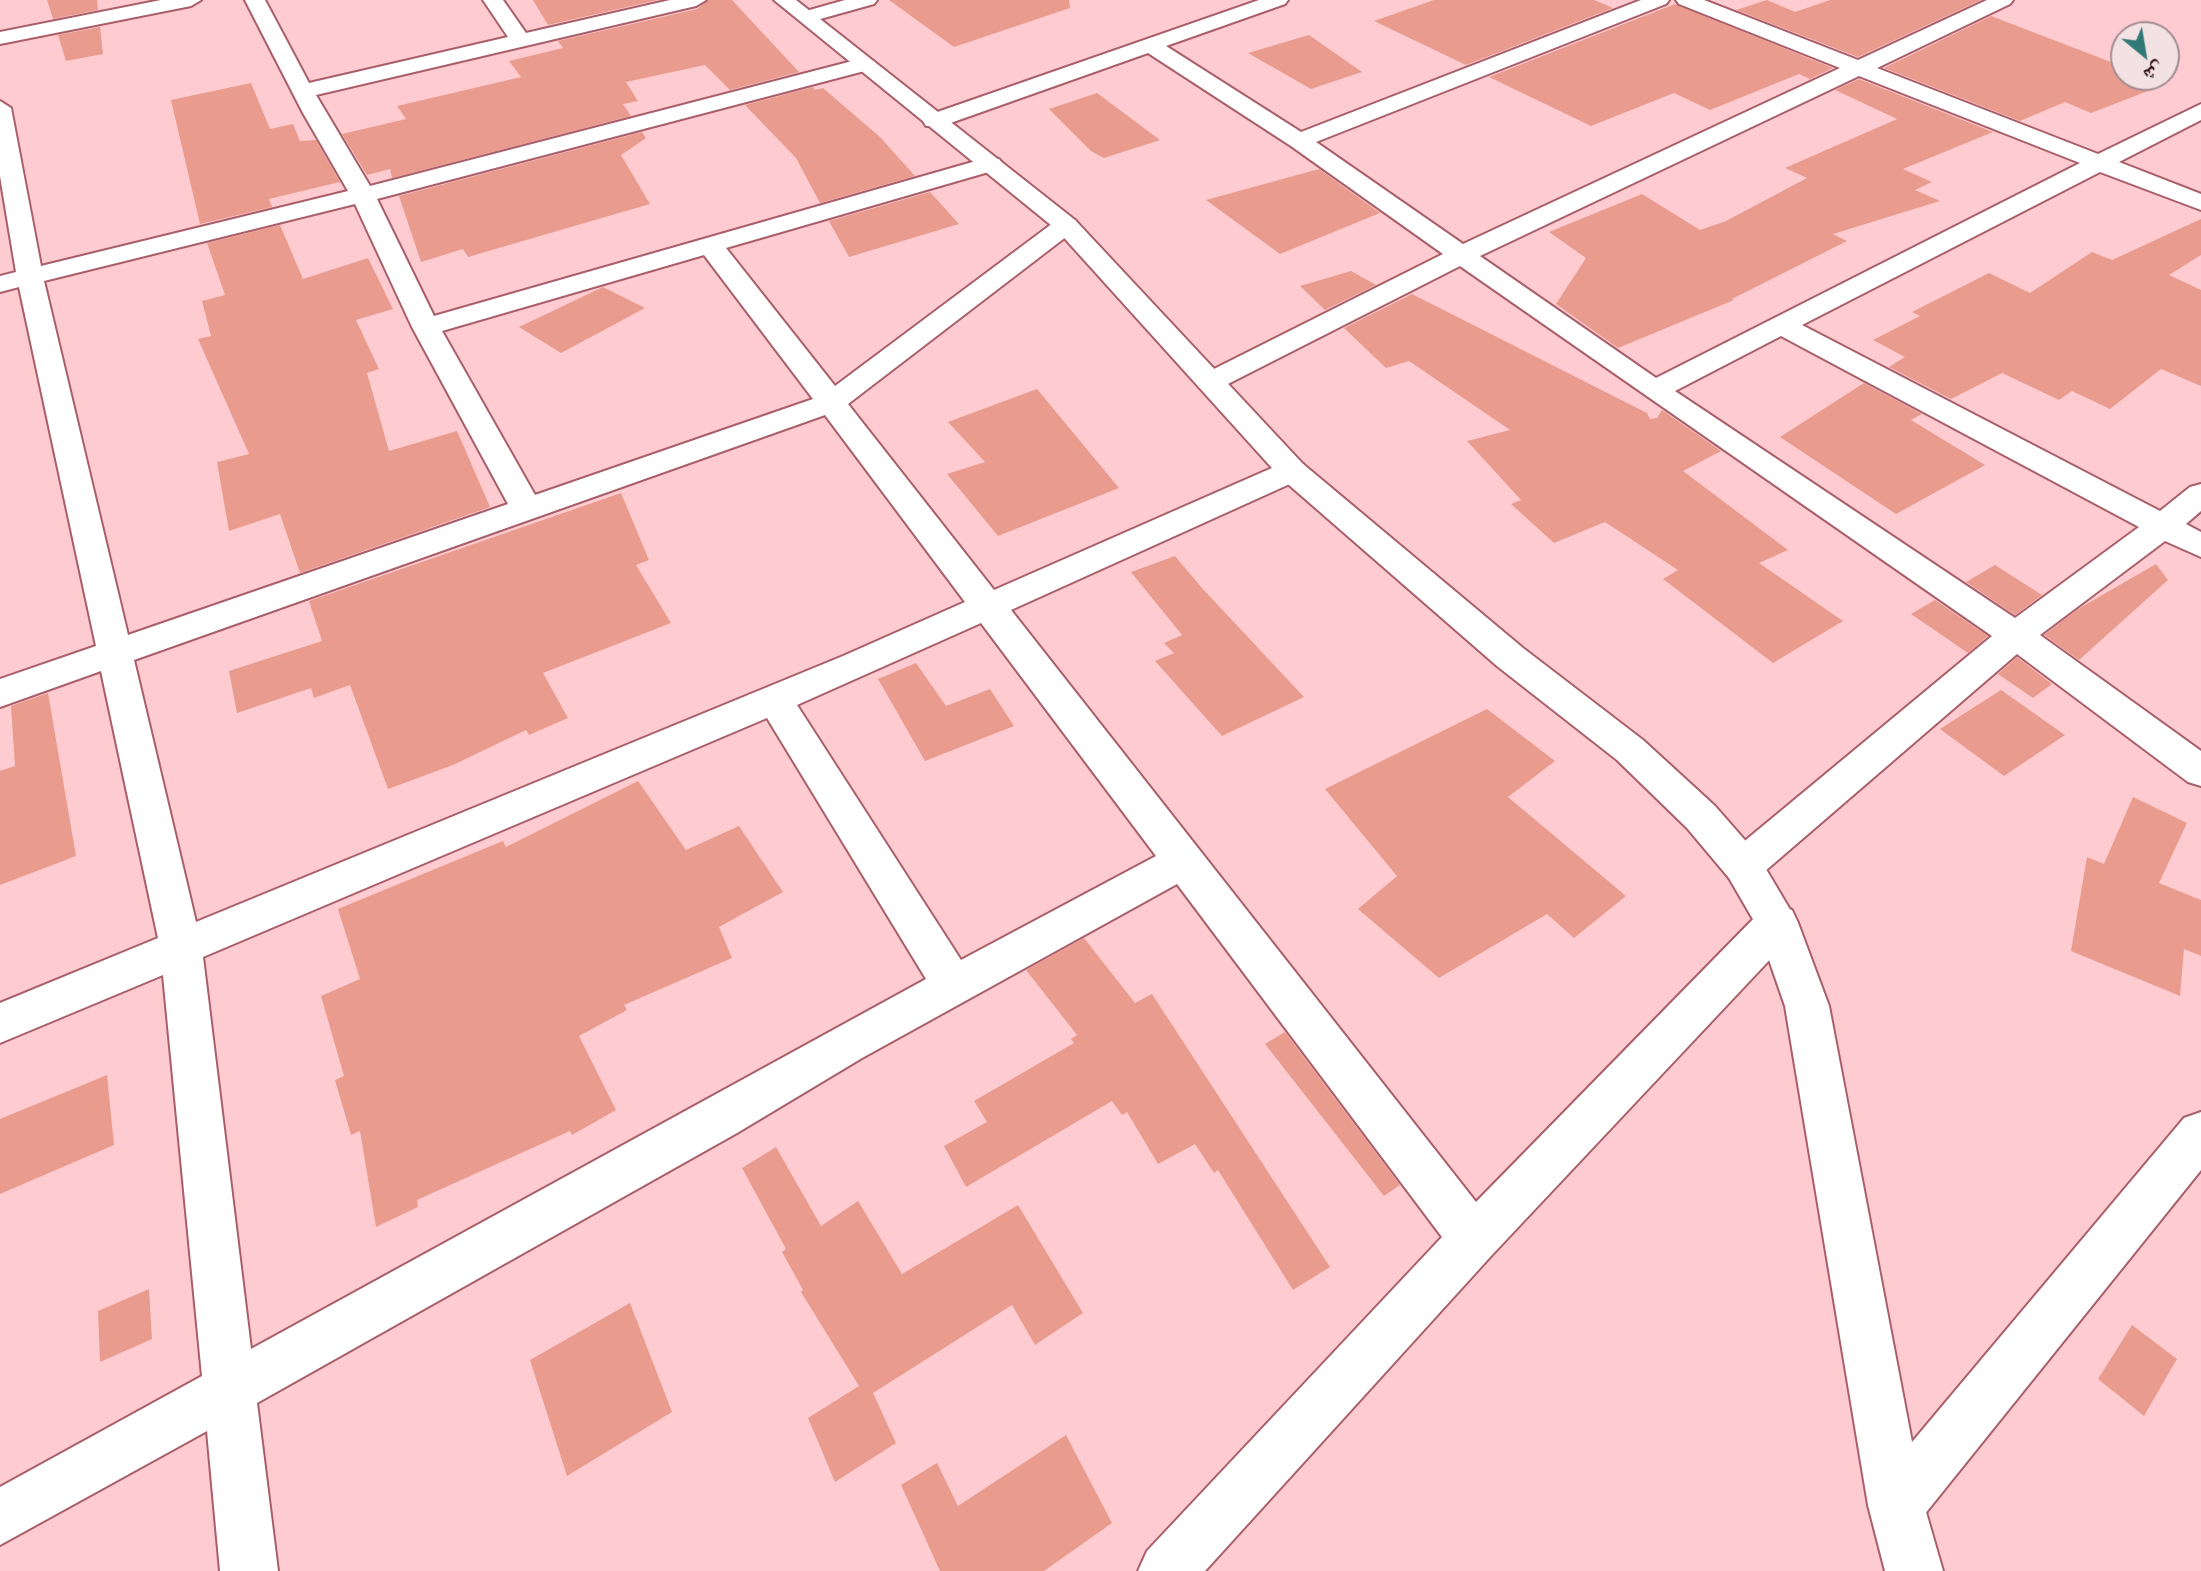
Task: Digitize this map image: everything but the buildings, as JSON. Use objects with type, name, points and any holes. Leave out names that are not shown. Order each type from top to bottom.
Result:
[{"type":"street","points":[[0,38],[191,0]]},
{"type":"street","points":[[255,0],[314,113],[363,195],[426,327],[527,510]]},
{"type":"street","points":[[493,0],[521,41]]},
{"type":"street","points":[[304,91],[696,0]]},
{"type":"street","points":[[795,8],[867,0]]},
{"type":"street","points":[[934,121],[1278,0]]},
{"type":"street","points":[[1299,141],[1659,0]]},
{"type":"street","points":[[1686,0],[2201,203]]},
{"type":"street","points":[[1210,382],[1461,255],[2003,0]]},
{"type":"street","points":[[795,8],[1066,225],[1292,471],[1510,657],[1630,750],[1701,817],[1743,866],[1777,923],[1807,1006],[1896,1505],[1913,1571]]},
{"type":"street","points":[[1147,44],[1299,141],[1654,390],[2016,635],[2201,771]]},
{"type":"street","points":[[15,280],[363,195],[864,64]]},
{"type":"street","points":[[0,108],[15,280],[116,652],[181,947],[249,1571]]},
{"type":"street","points":[[1654,390],[2201,111]]},
{"type":"street","points":[[426,327],[991,164]]},
{"type":"street","points":[[0,692],[831,403],[1066,225]]},
{"type":"street","points":[[709,245],[1474,1239]]},
{"type":"street","points":[[1781,324],[2201,546]]},
{"type":"street","points":[[0,1023],[990,607],[1292,471]]},
{"type":"street","points":[[1743,866],[2016,635],[2163,526],[2201,494]]},
{"type":"street","points":[[774,699],[953,985]]},
{"type":"street","points":[[0,1517],[953,985],[1184,860]]},
{"type":"street","points":[[1167,1571],[1474,1239],[1777,923]]},
{"type":"street","points":[[1896,1505],[2201,1134]]}]
